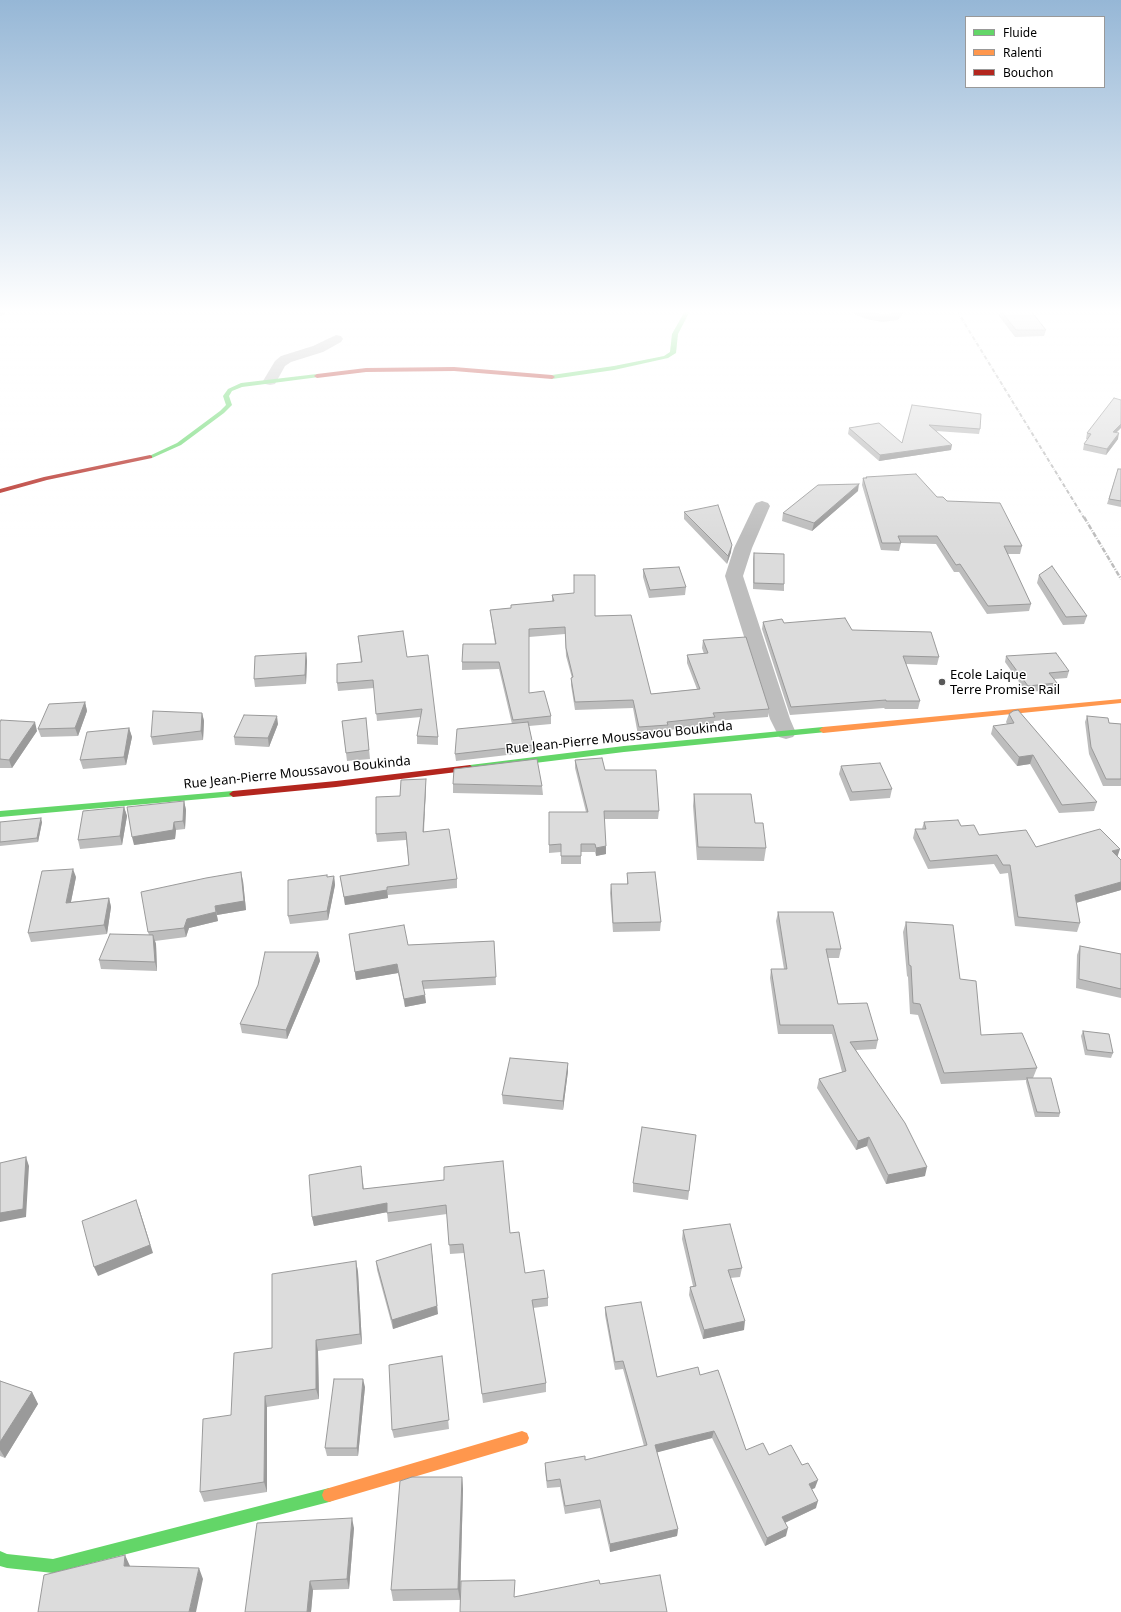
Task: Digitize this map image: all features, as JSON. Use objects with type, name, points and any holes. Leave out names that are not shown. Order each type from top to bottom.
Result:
[{"type":"street","points":[[0,491],[46,478],[155,456],[179,444],[222,412],[229,405],[226,396],[230,390],[238,386]]},
{"type":"street","points":[[762,506],[743,548],[734,576],[780,719],[786,733]]},
{"type":"street","name":"Rue Jean-Pierre Moussavou Boukinda","points":[[0,814],[336,784],[624,750],[1121,701]]},
{"type":"street","points":[[0,1558],[7,1561],[53,1566],[334,1494],[522,1438]]},
{"type":"building","points":[[1114,398],[1121,400],[1121,424],[1113,432],[1119,433],[1107,449],[1084,444],[1091,434],[1087,433]]},
{"type":"building","points":[[912,405],[981,414],[980,429],[929,425],[952,445],[880,455],[849,428],[879,423],[902,443]]},
{"type":"building","points":[[1118,469],[1121,469],[1121,501],[1109,499]]},
{"type":"building","points":[[916,474],[937,497],[943,497],[947,501],[1000,503],[1022,546],[1004,546],[1031,604],[988,606],[960,564],[956,565],[937,536],[898,536],[901,543],[882,543],[863,478]]},
{"type":"building","points":[[859,484],[814,523],[783,513],[818,485]]},
{"type":"building","points":[[718,505],[732,545],[728,556],[684,512]]},
{"type":"building","points":[[754,553],[784,554],[784,584],[754,583]]},
{"type":"building","points":[[1052,566],[1087,616],[1066,617],[1039,575]]},
{"type":"building","points":[[679,567],[686,587],[650,590],[643,569]]},
{"type":"building","points":[[574,575],[595,575],[595,616],[631,615],[651,694],[700,689],[687,655],[708,653],[703,640],[746,637],[769,709],[713,713],[715,717],[667,722],[668,725],[639,727],[633,700],[575,702],[571,678],[573,677],[566,648],[565,627],[529,629],[529,693],[544,691],[551,716],[513,720],[499,662],[462,662],[463,644],[496,644],[490,610],[511,608],[511,605],[554,601],[552,595],[574,593]]},
{"type":"building","points":[[845,618],[852,630],[931,632],[939,657],[903,656],[920,701],[886,700],[791,707],[763,622],[782,619],[784,623]]},
{"type":"building","points":[[403,631],[407,657],[428,655],[438,737],[417,736],[422,709],[376,714],[373,680],[337,683],[337,664],[362,662],[358,636]]},
{"type":"building","points":[[306,653],[305,675],[254,679],[255,656]]},
{"type":"building","points":[[1056,653],[1069,671],[1049,673],[1057,683],[1028,686],[1006,656]]},
{"type":"building","points":[[85,702],[75,728],[38,729],[49,704]]},
{"type":"building","points":[[1018,710],[1097,802],[1062,805],[1033,755],[1019,757],[993,726],[1014,723],[1009,714]]},
{"type":"building","points":[[153,711],[202,713],[201,731],[151,737]]},
{"type":"building","points":[[244,715],[277,716],[268,738],[234,737]]},
{"type":"building","points":[[1087,716],[1108,718],[1109,723],[1121,724],[1121,779],[1106,779],[1091,747]]},
{"type":"building","points":[[366,718],[369,750],[346,753],[342,721]]},
{"type":"building","points":[[1,720],[35,722],[9,760],[0,759]]},
{"type":"building","points":[[528,722],[533,745],[455,754],[457,729]]},
{"type":"building","points":[[129,728],[124,757],[80,760],[87,732]]},
{"type":"building","points":[[602,758],[605,770],[656,770],[659,811],[604,811],[606,846],[596,848],[595,844],[581,844],[581,856],[561,856],[561,844],[549,845],[549,812],[588,812],[575,760]]},
{"type":"building","points":[[537,759],[542,786],[453,784],[454,769]]},
{"type":"building","points":[[880,763],[892,789],[852,792],[841,766]]},
{"type":"building","points":[[426,779],[423,832],[449,829],[457,879],[387,887],[387,890],[344,897],[340,876],[409,865],[406,832],[376,834],[376,797],[400,796],[401,780]]},
{"type":"building","points":[[694,794],[751,794],[755,823],[763,823],[766,848],[698,847]]},
{"type":"building","points":[[184,801],[183,821],[174,822],[173,830],[132,837],[127,807]]},
{"type":"building","points":[[124,807],[120,836],[78,840],[83,811]]},
{"type":"building","points":[[41,818],[37,838],[0,842],[0,822]]},
{"type":"building","points":[[958,820],[961,826],[974,825],[979,835],[1026,830],[1036,847],[1100,829],[1120,849],[1112,851],[1121,860],[1121,882],[1075,895],[1080,923],[1018,917],[1010,865],[1003,865],[997,855],[930,861],[915,829],[926,829],[924,822]]},
{"type":"building","points":[[73,869],[66,903],[109,898],[104,925],[28,933],[42,871]]},
{"type":"building","points":[[241,872],[244,901],[215,906],[216,912],[187,919],[184,928],[148,932],[141,892]]},
{"type":"building","points":[[655,872],[661,922],[613,923],[611,884],[628,884],[627,873]]},
{"type":"building","points":[[327,875],[327,877],[334,876],[327,911],[288,916],[288,880]]},
{"type":"building","points":[[778,912],[833,912],[841,949],[826,949],[838,1004],[867,1003],[878,1040],[850,1042],[905,1123],[927,1167],[888,1175],[869,1137],[858,1141],[819,1079],[846,1071],[833,1025],[780,1025],[771,969],[787,969]]},
{"type":"building","points":[[906,922],[953,925],[960,979],[976,981],[981,1035],[1022,1033],[1037,1068],[944,1073],[920,1004],[913,1003]]},
{"type":"building","points":[[404,925],[408,945],[494,941],[496,977],[422,981],[425,995],[404,999],[397,964],[355,972],[349,934]]},
{"type":"building","points":[[110,934],[153,935],[155,962],[99,960]]},
{"type":"building","points":[[1080,946],[1121,954],[1121,989],[1079,979]]},
{"type":"building","points":[[265,952],[318,952],[286,1030],[240,1024],[258,985]]},
{"type":"building","points":[[1083,1031],[1109,1034],[1113,1053],[1087,1050]]},
{"type":"building","points":[[510,1058],[568,1063],[563,1101],[502,1095]]},
{"type":"building","points":[[1027,1078],[1051,1078],[1060,1113],[1037,1112]]},
{"type":"building","points":[[642,1127],[696,1135],[689,1191],[633,1183]]},
{"type":"building","points":[[26,1157],[23,1209],[0,1213],[0,1163]]},
{"type":"building","points":[[503,1161],[510,1233],[519,1232],[525,1273],[544,1270],[548,1298],[532,1300],[546,1383],[482,1394],[463,1244],[449,1245],[446,1205],[387,1213],[387,1203],[312,1217],[309,1175],[361,1166],[363,1189],[444,1180],[444,1167]]},
{"type":"building","points":[[136,1200],[150,1245],[94,1267],[82,1221]]},
{"type":"building","points":[[730,1224],[742,1268],[728,1270],[745,1321],[704,1330],[690,1287],[696,1286],[683,1230]]},
{"type":"building","points":[[431,1244],[437,1306],[392,1320],[376,1261]]},
{"type":"building","points":[[356,1261],[360,1334],[316,1340],[316,1389],[265,1396],[264,1482],[200,1492],[203,1419],[231,1415],[234,1353],[272,1348],[272,1274]]},
{"type":"building","points":[[641,1302],[657,1377],[698,1367],[700,1375],[718,1370],[746,1450],[763,1443],[769,1455],[791,1445],[802,1465],[808,1463],[818,1480],[809,1484],[818,1501],[782,1517],[788,1528],[767,1538],[714,1431],[655,1445],[678,1529],[610,1544],[600,1500],[565,1506],[560,1479],[547,1481],[545,1463],[585,1456],[585,1460],[647,1445],[623,1361],[615,1362],[605,1307]]},
{"type":"building","points":[[442,1356],[449,1420],[392,1430],[389,1365]]},
{"type":"building","points":[[334,1379],[363,1379],[357,1448],[325,1448]]},
{"type":"building","points":[[0,1381],[32,1392],[0,1442]]},
{"type":"building","points":[[412,1477],[462,1477],[458,1589],[391,1590],[400,1481]]},
{"type":"building","points":[[352,1518],[347,1579],[310,1581],[307,1612],[245,1612],[257,1523]]},
{"type":"building","points":[[125,1555],[124,1566],[199,1568],[189,1612],[38,1612],[44,1575]]},
{"type":"building","points":[[660,1575],[667,1612],[460,1612],[461,1581],[515,1580],[514,1597],[599,1580],[600,1584]]},
{"type":"railway","points":[[1003,386],[1084,518]]},
{"type":"railway","points":[[1084,517],[1121,579]]},
{"type":"traffic: fast","points":[[150,457],[179,444],[222,412],[229,405],[226,396],[230,390],[238,386]]},
{"type":"traffic: fast","points":[[470,768],[624,749],[823,730]]},
{"type":"traffic: fast","points":[[0,814],[233,794]]},
{"type":"traffic: fast","points":[[0,1558],[7,1561],[53,1566],[329,1495]]},
{"type":"traffic: slow","points":[[823,730],[1121,701]]},
{"type":"traffic: slow","points":[[329,1495],[522,1438]]},
{"type":"traffic: jam","points":[[0,491],[46,478],[150,457]]},
{"type":"traffic: jam","points":[[233,794],[336,784],[470,768]]},
{"type":"place","name":"Ecole Laique Terre Promise Rail","points":[[942,682]]}]
